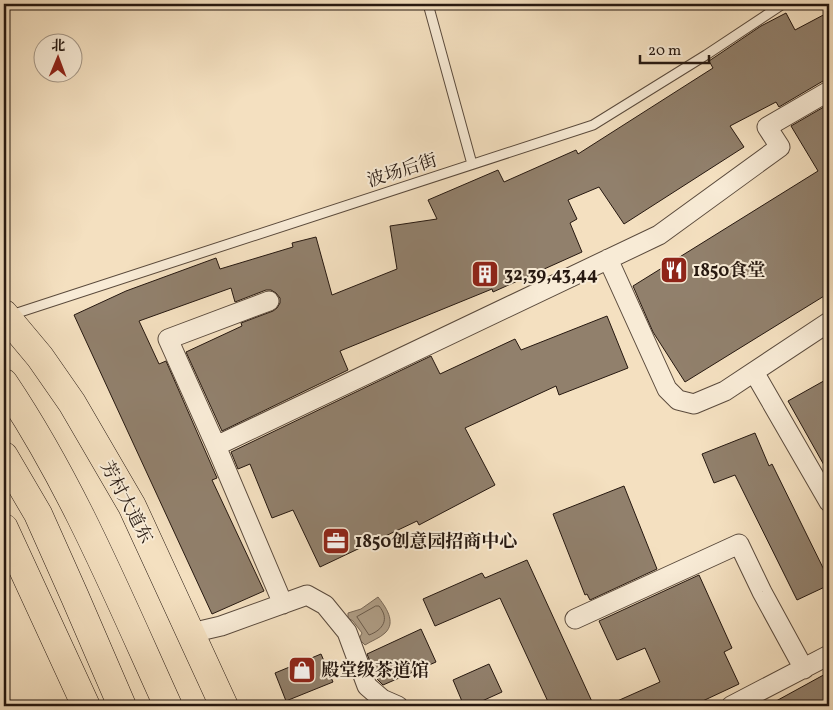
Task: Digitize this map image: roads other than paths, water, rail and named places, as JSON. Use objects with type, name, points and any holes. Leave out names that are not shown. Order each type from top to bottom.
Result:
[{"type":"main road","name":"芳村大道东","points":[[5,315],[40,357],[77,412],[132,506],[224,706]]},
{"type":"main road","points":[[4,384],[40,440],[66,486],[96,547],[168,706]]},
{"type":"main road","points":[[4,456],[38,514],[122,706]]},
{"type":"main road","points":[[4,528],[86,706]]},
{"type":"street","points":[[216,446],[659,235],[780,147],[767,127],[829,91]]},
{"type":"street","points":[[608,259],[667,389],[678,400],[694,404],[726,391],[828,324]]},
{"type":"street","points":[[269,301],[168,340],[216,446],[283,604]]},
{"type":"street","points":[[754,372],[829,502]]},
{"type":"street","points":[[575,619],[739,544],[762,592],[804,669]]},
{"type":"street","points":[[191,633],[221,626],[308,595],[325,605],[347,632],[367,686],[382,699],[398,706]]},
{"type":"street","points":[[731,706],[829,655]]},
{"type":"lane","points":[[428,4],[472,164]]},
{"type":"lane","name":"波场后街","points":[[5,315],[593,125],[706,55],[783,4]]},
{"type":"water","points":[[378,597],[389,614],[390,624],[383,635],[365,645],[359,639],[362,633],[353,621],[348,618],[348,613],[361,609]]},
{"type":"place","name":"1850食堂","points":[[674,270]]},
{"type":"place","name":"32,39,43,44","points":[[485,274]]},
{"type":"place","name":"1850创意园招商中心","points":[[336,541]]},
{"type":"place","name":"殿堂级茶道馆","points":[[302,670]]}]
